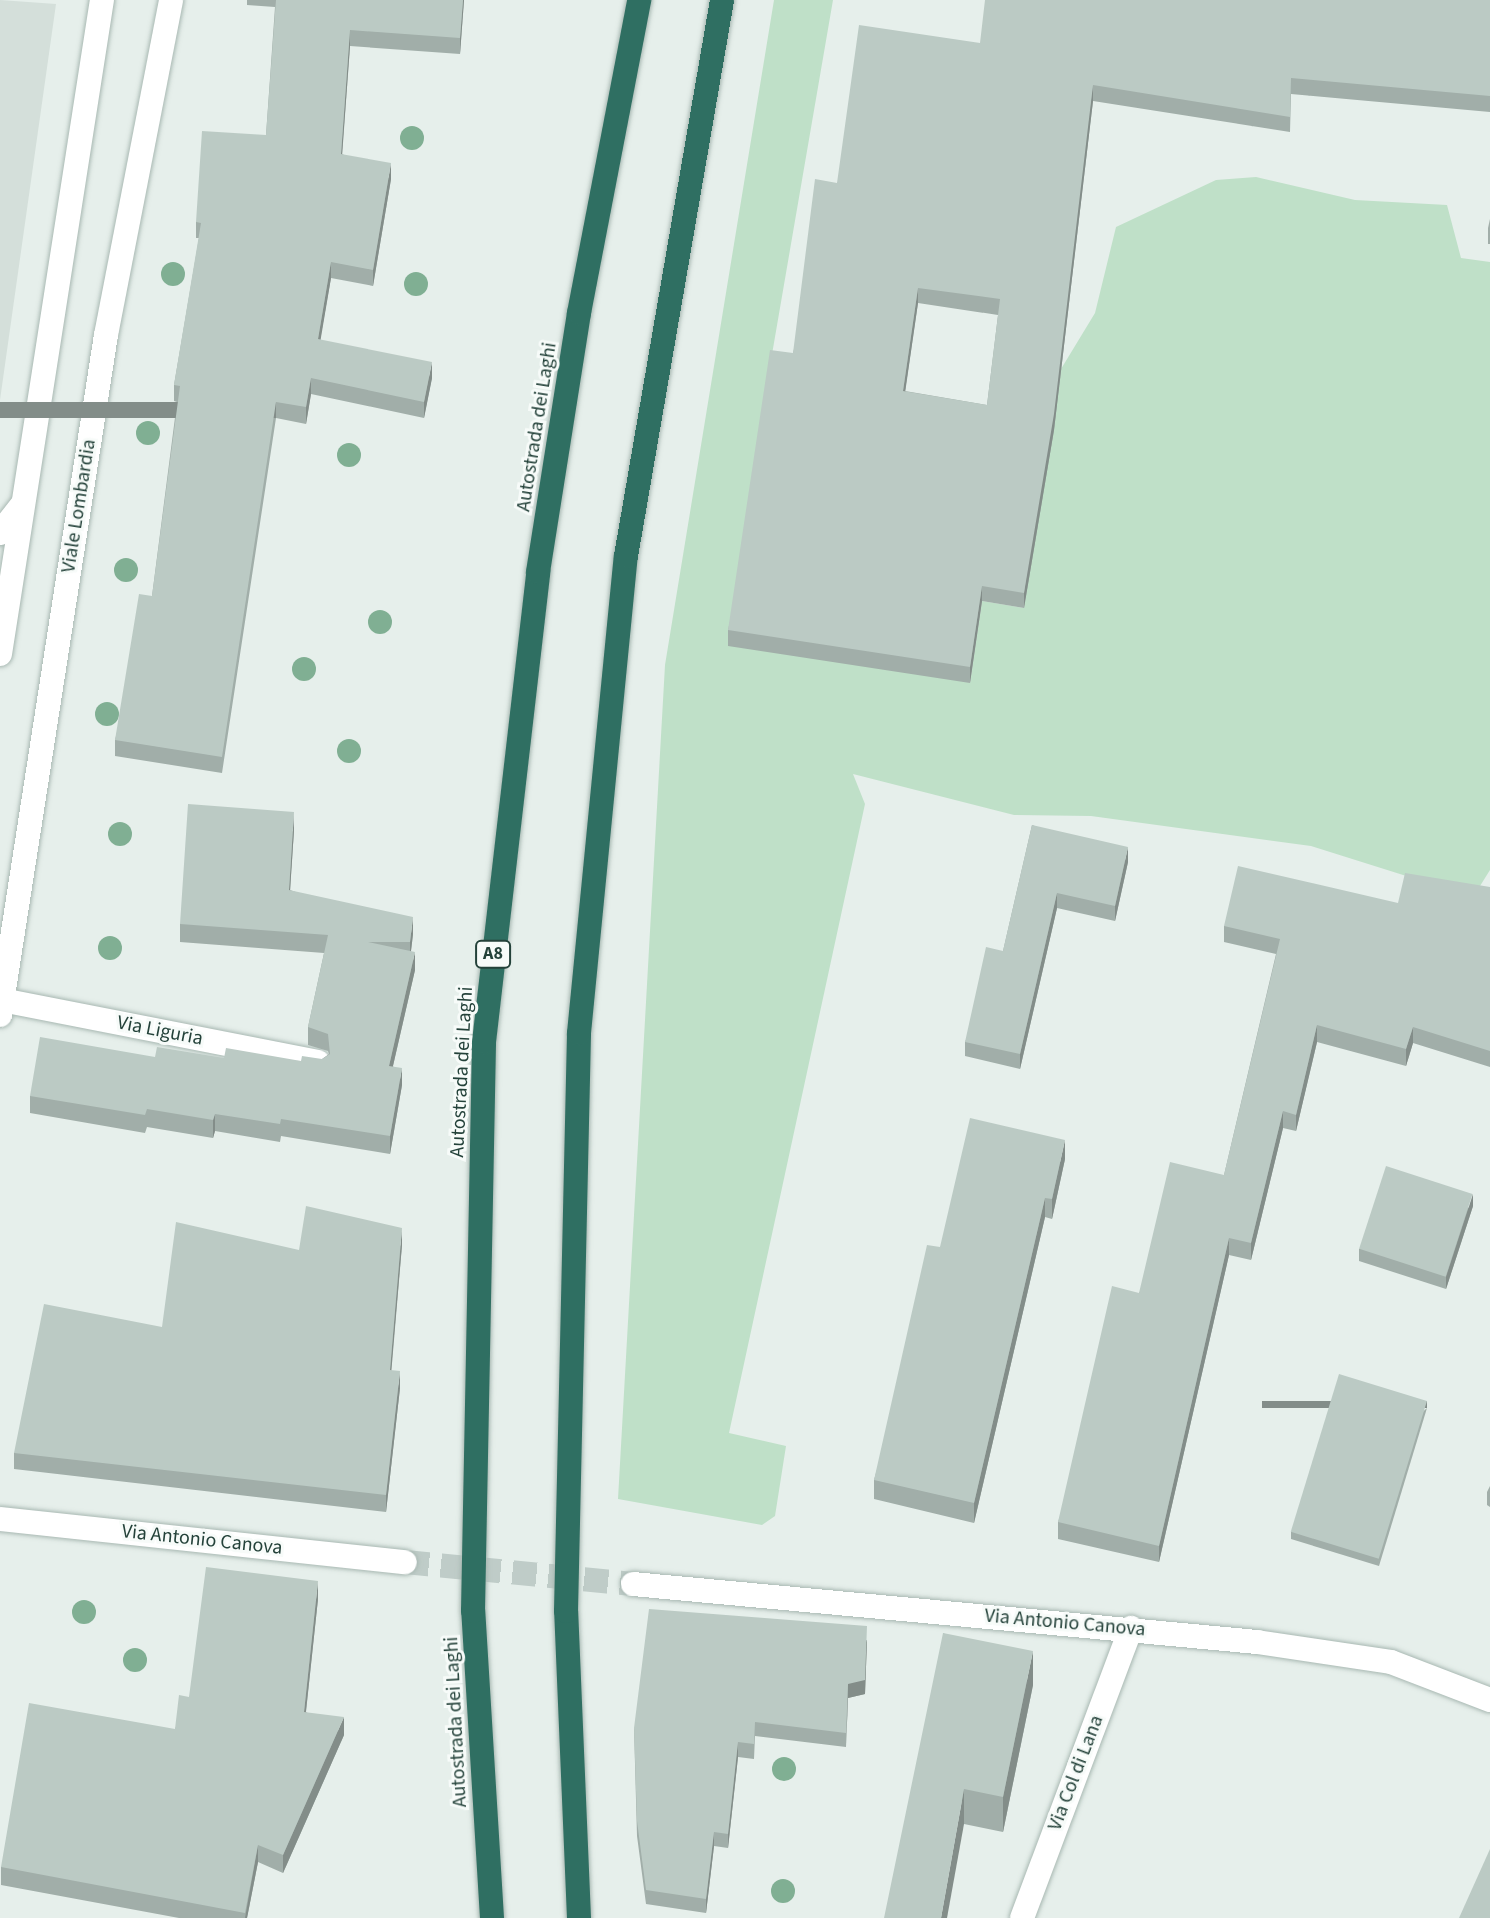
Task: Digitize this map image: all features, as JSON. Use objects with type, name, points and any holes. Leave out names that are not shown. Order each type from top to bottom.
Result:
[{"type":"highway","name":"Autostrada dei Laghi","points":[[492,1918],[473,1611],[484,1042],[538,572],[579,313],[639,0]]},
{"type":"highway","points":[[579,1918],[566,1611],[579,1033],[626,556],[722,0]]},
{"type":"street","points":[[0,654],[102,0]]},
{"type":"street","name":"Viale Lombardia","points":[[1,1008],[106,335],[171,0]]},
{"type":"street","points":[[0,533],[23,504]]},
{"type":"street","name":"Via Liguria","points":[[1,1008],[318,1062]]},
{"type":"street","name":"Via Antonio Canova","points":[[0,1519],[405,1562]]},
{"type":"street","name":"Via Antonio Canova","points":[[633,1584],[1131,1628],[1391,1662],[1490,1700]]},
{"type":"street","name":"Via Col di Lana","points":[[1022,1918],[1131,1628]]},
{"type":"shaded area","points":[[0,0],[56,4],[0,400]]},
{"type":"green space","points":[[774,0],[833,0],[770,366],[970,683],[982,601],[1024,608],[1061,369],[1095,313],[1116,227],[1216,180],[1256,177],[1355,200],[1447,205],[1461,258],[1490,262],[1490,870],[1480,886],[1419,880],[1311,846],[1091,816],[1014,815],[853,774],[865,804],[729,1433],[786,1446],[775,1516],[762,1525],[618,1499],[665,665]]},
{"type":"building","points":[[276,0],[463,0],[460,38],[350,30],[341,154],[391,163],[373,270],[331,262],[318,339],[432,362],[424,402],[311,378],[306,407],[276,402],[222,757],[115,740],[139,594],[152,596],[180,386],[174,385],[201,223],[196,222],[202,131],[266,135]]},
{"type":"building","points":[[985,0],[1490,0],[1490,96],[1291,78],[1290,117],[1093,85],[1054,414],[1024,593],[982,586],[970,667],[728,630],[770,350],[793,353],[815,179],[837,183],[859,25],[980,43]],"holes":[[[918,288],[1000,299],[987,405],[903,391]]]},
{"type":"building","points":[[188,804],[294,812],[289,890],[413,917],[410,942],[368,942],[415,952],[389,1066],[402,1068],[390,1136],[281,1119],[280,1124],[215,1114],[213,1120],[147,1109],[145,1115],[30,1096],[40,1037],[155,1057],[157,1047],[224,1058],[226,1048],[301,1061],[302,1056],[322,1059],[330,1054],[328,1034],[308,1027],[328,935],[180,924]]},
{"type":"building","points":[[1032,825],[1128,847],[1115,906],[1057,893],[1020,1054],[965,1042],[986,947],[1003,951]]},
{"type":"building","points":[[1238,866],[1398,903],[1405,873],[1490,887],[1490,1051],[1413,1027],[1406,1049],[1317,1025],[1296,1115],[1283,1111],[1251,1243],[1229,1238],[1159,1546],[1058,1522],[1112,1286],[1139,1293],[1170,1162],[1224,1175],[1280,939],[1224,926]]},
{"type":"building","points":[[970,1118],[1065,1140],[1052,1199],[1045,1198],[974,1503],[874,1480],[927,1245],[940,1247]]},
{"type":"building","points":[[1386,1166],[1473,1194],[1446,1277],[1359,1249]]},
{"type":"building","points":[[306,1206],[402,1228],[390,1370],[400,1371],[386,1495],[14,1453],[44,1304],[162,1327],[176,1222],[299,1250]]},
{"type":"building","points":[[1339,1374],[1427,1401],[1379,1559],[1291,1532]]},
{"type":"building","points":[[206,1567],[318,1581],[304,1712],[344,1717],[283,1855],[258,1845],[245,1913],[1,1867],[29,1703],[175,1729],[179,1695],[189,1697]]},
{"type":"building","points":[[649,1609],[867,1626],[865,1680],[848,1684],[846,1733],[755,1722],[754,1744],[738,1742],[728,1834],[714,1832],[706,1899],[646,1890],[637,1821],[634,1728]]},
{"type":"building","points":[[943,1633],[1033,1651],[1003,1797],[964,1789],[941,1918],[884,1918]]},
{"type":"building","points":[[1490,1849],[1490,1918],[1459,1918]]},
{"type":"tunnel","points":[[405,1562],[633,1584]]}]
